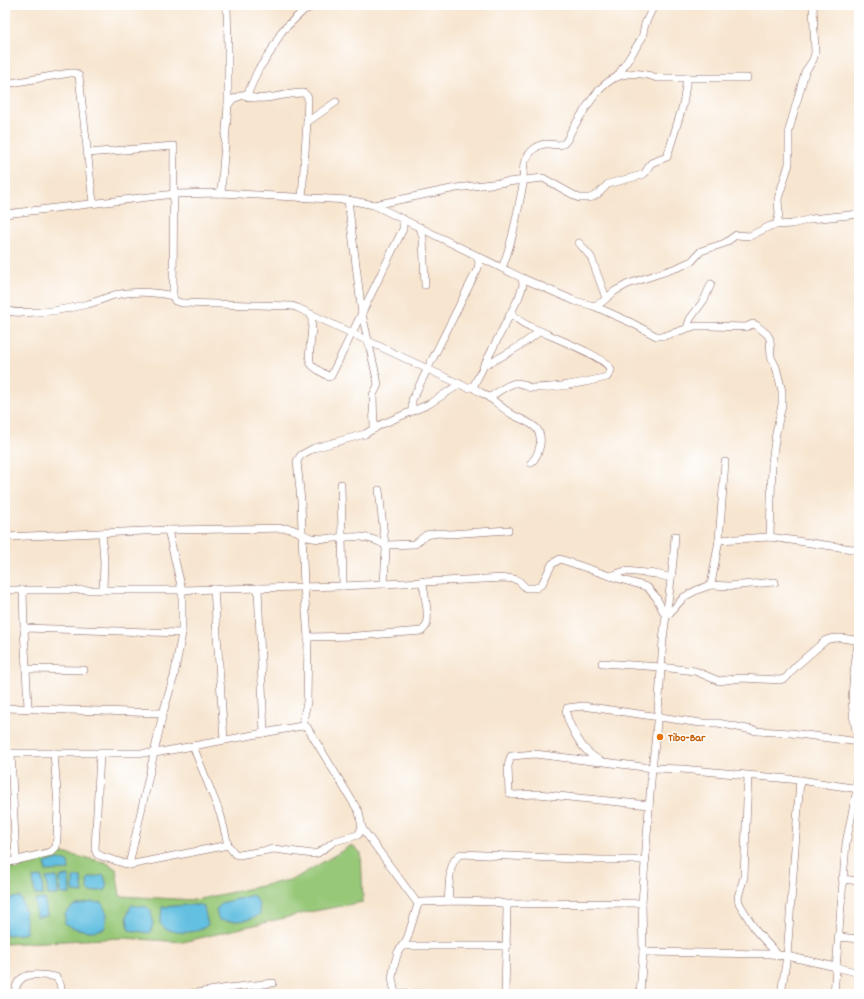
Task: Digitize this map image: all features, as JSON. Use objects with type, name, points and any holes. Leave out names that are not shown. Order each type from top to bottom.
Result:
[{"type":"street","points":[[221,194],[228,105],[227,5]]},
{"type":"street","points":[[228,105],[232,99],[248,93],[258,70],[265,61],[282,31],[304,10],[318,5]]},
{"type":"street","points":[[615,79],[642,38],[645,24],[654,5]]},
{"type":"street","points":[[776,225],[779,215],[778,199],[789,164],[789,130],[804,72],[813,60],[815,53],[813,5]]},
{"type":"street","points":[[5,84],[63,74],[75,73],[79,76],[93,203]]},
{"type":"street","points":[[502,268],[512,238],[524,180],[525,162],[540,144],[564,144],[571,130],[599,89],[607,82],[624,74],[637,73],[646,74],[657,78],[747,78]]},
{"type":"street","points":[[374,205],[456,188],[543,178],[573,195],[585,199],[590,198],[598,194],[608,184],[642,175],[651,163],[664,159],[669,154],[676,125],[683,105],[687,78]]},
{"type":"street","points":[[244,95],[251,98],[266,99],[304,93],[308,97],[302,198]]},
{"type":"street","points":[[307,122],[336,102]]},
{"type":"street","points":[[87,153],[174,146],[173,296],[175,301],[182,303],[292,306],[368,340],[468,388],[472,387],[537,429],[539,434],[539,450],[531,463]]},
{"type":"street","points":[[5,214],[174,194],[221,194],[348,200],[374,205],[522,278],[575,301],[594,306],[656,336],[664,336],[687,328],[710,326],[746,327],[753,324],[756,325],[769,337],[771,357],[776,368],[782,391],[782,405],[772,462],[770,537]]},
{"type":"street","points":[[348,200],[362,314],[378,384],[373,395],[374,429]]},
{"type":"street","points":[[594,306],[628,284],[679,268],[692,261],[702,251],[725,243],[736,234],[750,236],[770,226],[792,224],[811,219],[859,214]]},
{"type":"street","points":[[311,314],[313,326],[310,361],[312,365],[329,376],[332,376],[338,360],[404,229],[403,218]]},
{"type":"street","points":[[420,227],[425,284]]},
{"type":"street","points":[[579,243],[591,257],[606,298]]},
{"type":"street","points":[[412,411],[412,400],[478,268],[478,256]]},
{"type":"street","points":[[472,387],[522,290],[522,278]]},
{"type":"street","points":[[687,328],[690,319],[704,300],[711,284]]},
{"type":"street","points":[[5,311],[20,313],[53,312],[89,304],[114,295],[155,292],[173,296]]},
{"type":"street","points":[[489,398],[516,383],[522,384],[528,388],[567,385],[607,377],[611,372],[607,363],[589,352],[540,331],[517,319],[511,312]]},
{"type":"street","points":[[484,365],[497,359],[540,331]]},
{"type":"street","points":[[302,726],[307,702],[308,637],[301,533],[301,501],[297,461],[314,448],[365,434],[439,398],[460,384]]},
{"type":"street","points":[[711,585],[719,540],[725,462]]},
{"type":"street","points":[[341,484],[343,586]]},
{"type":"street","points":[[379,490],[386,550],[384,584]]},
{"type":"street","points":[[5,538],[168,530],[286,528],[296,530],[306,536],[314,538],[356,536],[378,541],[385,545],[415,544],[426,535],[438,533],[450,534],[508,530]]},
{"type":"street","points":[[129,865],[163,713],[174,676],[182,633],[182,590],[168,530]]},
{"type":"street","points":[[102,533],[104,562],[103,590]]},
{"type":"street","points":[[640,994],[643,952],[642,903],[649,805],[658,716],[661,667],[675,536]]},
{"type":"street","points":[[719,540],[770,537],[859,550]]},
{"type":"street","points":[[5,590],[182,590],[343,586],[506,578],[519,581],[526,588],[532,589],[542,584],[552,564],[560,559],[647,587],[656,597],[666,617]]},
{"type":"street","points":[[610,576],[625,571],[656,574],[671,578]]},
{"type":"street","points":[[308,637],[356,636],[422,631],[427,626],[428,621],[422,581]]},
{"type":"street","points":[[666,617],[684,597],[711,585],[729,586],[775,582]]},
{"type":"street","points":[[258,588],[264,732]]},
{"type":"street","points":[[214,589],[224,740]]},
{"type":"street","points":[[23,590],[28,708]]},
{"type":"street","points":[[24,628],[182,633]]},
{"type":"street","points":[[602,663],[695,671],[719,681],[741,678],[780,680],[786,678],[826,640],[832,638],[859,640],[854,672],[853,711],[855,729],[859,741],[791,733],[757,732],[718,723],[701,723],[583,706],[567,708],[565,712],[569,722],[587,752],[596,759],[604,762]]},
{"type":"street","points":[[26,669],[84,670]]},
{"type":"street","points":[[5,708],[163,713]]},
{"type":"street","points":[[855,729],[859,721]]},
{"type":"street","points":[[16,861],[8,753],[155,753],[302,726],[307,727],[313,736],[359,812],[362,828],[418,904]]},
{"type":"street","points":[[192,746],[220,816],[228,845],[236,854],[239,855],[274,849],[313,854],[318,853],[335,842],[358,835],[362,828]]},
{"type":"street","points":[[5,863],[51,852],[56,847],[58,806],[54,753]]},
{"type":"street","points":[[834,994],[842,879],[846,843],[858,789],[859,753]]},
{"type":"street","points":[[100,754],[95,849],[97,854],[129,865],[228,845]]},
{"type":"street","points":[[649,805],[538,794],[513,795],[509,793],[509,759],[511,756],[535,754],[652,768],[682,769],[800,780],[858,789]]},
{"type":"street","points":[[748,776],[744,877],[738,897],[739,903],[756,931],[783,956]]},
{"type":"street","points":[[781,994],[783,956],[800,780]]},
{"type":"street","points":[[448,901],[451,866],[454,859],[461,854],[598,860],[646,860]]},
{"type":"street","points":[[842,879],[859,881]]},
{"type":"street","points":[[418,904],[421,902],[448,901],[495,902],[505,904],[642,903]]},
{"type":"street","points":[[418,904],[407,939],[396,959],[392,978],[395,993],[424,994]]},
{"type":"street","points":[[505,904],[507,908],[505,994]]},
{"type":"street","points":[[839,937],[859,939]]},
{"type":"street","points":[[402,946],[507,946]]},
{"type":"street","points":[[643,952],[783,956],[859,973]]},
{"type":"street","points":[[15,994],[17,982],[22,977],[32,975],[56,977],[61,986],[60,994]]},
{"type":"street","points":[[190,994],[273,982]]},
{"type":"green space","points":[[352,845],[361,853],[363,902],[309,912],[183,942],[123,938],[5,944],[5,866],[62,853],[105,862],[116,869],[120,896],[195,900],[294,879]]},
{"type":"water","points":[[59,859],[68,862],[69,870],[46,871],[45,863]]},
{"type":"water","points":[[104,875],[107,886],[106,890],[91,892],[88,890],[87,881],[89,878]]},
{"type":"water","points":[[69,876],[70,894],[61,894],[60,877]]},
{"type":"water","points":[[42,877],[43,895],[35,895],[33,878]]},
{"type":"water","points":[[57,877],[58,895],[48,895],[46,878]]},
{"type":"water","points":[[73,877],[81,877],[83,893],[73,892]]},
{"type":"water","points":[[253,895],[259,904],[260,914],[256,917],[234,921],[219,920],[216,911],[221,903]]},
{"type":"water","points":[[20,897],[25,910],[26,933],[5,935],[5,899]]},
{"type":"water","points":[[45,899],[47,916],[36,917],[35,900]]},
{"type":"water","points":[[92,902],[102,903],[107,914],[105,928],[90,931],[65,924],[65,914],[73,906]]},
{"type":"water","points":[[131,905],[147,907],[151,911],[153,924],[150,933],[129,930],[127,917]]},
{"type":"water","points":[[201,905],[204,907],[208,925],[190,932],[177,932],[165,928],[160,924],[162,907]]},
{"type":"place","name":"Tibo-Bar","points":[[660,737]]}]
